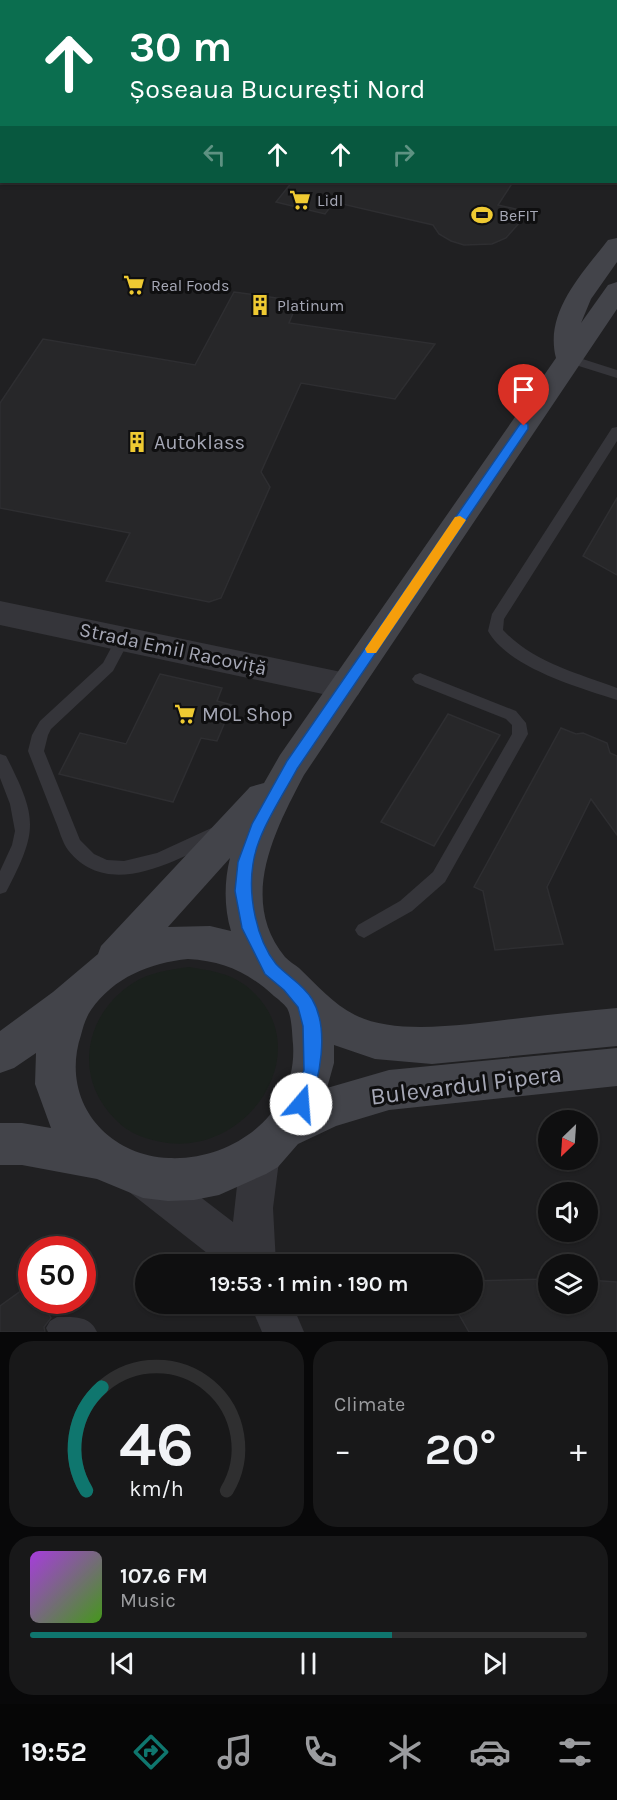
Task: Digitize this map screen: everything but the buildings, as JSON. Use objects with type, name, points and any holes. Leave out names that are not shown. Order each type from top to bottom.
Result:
[{"type":"main road","points":[[570,359],[564,342],[574,309],[617,245]]},
{"type":"main road","points":[[270,968],[250,928],[243,891],[245,862],[260,824],[292,765],[617,290]]},
{"type":"main road","points":[[91,983],[292,765]]},
{"type":"main road","name":"Bulevardul Pipera","points":[[0,1054],[135,952],[170,942],[206,942],[240,950],[270,968],[323,1018],[356,1035],[407,1046],[460,1044],[617,1026]]},
{"type":"main road","name":"Bulevardul Pipera","points":[[91,983],[61,1028],[54,1063],[58,1098],[74,1131],[100,1158]]},
{"type":"main road","name":"Bulevardul Pipera","points":[[273,1141],[301,1104],[312,1070],[311,1026],[306,1004]]},
{"type":"main road","name":"Bulevardul Pipera","points":[[0,1144],[22,1144],[100,1158],[142,1177],[183,1181],[224,1173],[328,1108],[389,1090],[617,1067]]},
{"type":"street","name":"Strada Emil Racoviță","points":[[0,612],[346,686]]},
{"type":"street","points":[[253,1254],[252,1198],[273,1141]]},
{"type":"street","points":[[142,1177],[241,1254]]},
{"type":"street","points":[[275,1314],[283,1332]]},
{"type":"lane","points":[[570,359],[617,374]]},
{"type":"lane","points":[[617,431],[497,618],[495,631],[505,645],[522,657],[617,693]]},
{"type":"lane","points":[[123,639],[108,667],[45,725],[36,751],[73,844],[83,857],[97,866],[114,870],[135,869],[240,822]]},
{"type":"lane","points":[[364,930],[406,906],[439,877],[520,734],[521,728],[511,715],[420,679]]},
{"type":"lane","points":[[0,760],[21,811],[23,832],[12,864],[0,887]]},
{"type":"lane","points":[[57,1328],[80,1328],[86,1332]]},
{"type":"shaded area","points":[[0,183],[617,183],[617,1332],[0,1332]]},
{"type":"shaded area","points":[[189,967],[218,973],[239,981],[267,1009],[277,1036],[276,1064],[267,1090],[250,1113],[227,1131],[199,1142],[168,1143],[139,1136],[126,1129],[115,1119],[93,1085],[89,1066],[90,1047],[95,1029],[116,996],[146,976]]},
{"type":"slow traffic","points":[[371,649],[460,520]]},
{"type":"place","name":"Lidl","points":[[300,200]]},
{"type":"place","name":"BeFIT","points":[[482,215]]},
{"type":"place","name":"Real Foods","points":[[134,285]]},
{"type":"place","name":"Platinum","points":[[260,305]]},
{"type":"place","name":"Autoklass","points":[[137,442]]},
{"type":"place","name":"MOL Shop","points":[[185,714]]},
{"type":"route","points":[[301,1104],[312,1070],[314,1047],[306,1004],[290,985],[270,968],[250,928],[243,891],[245,862],[260,824],[292,765],[524,426]]}]
